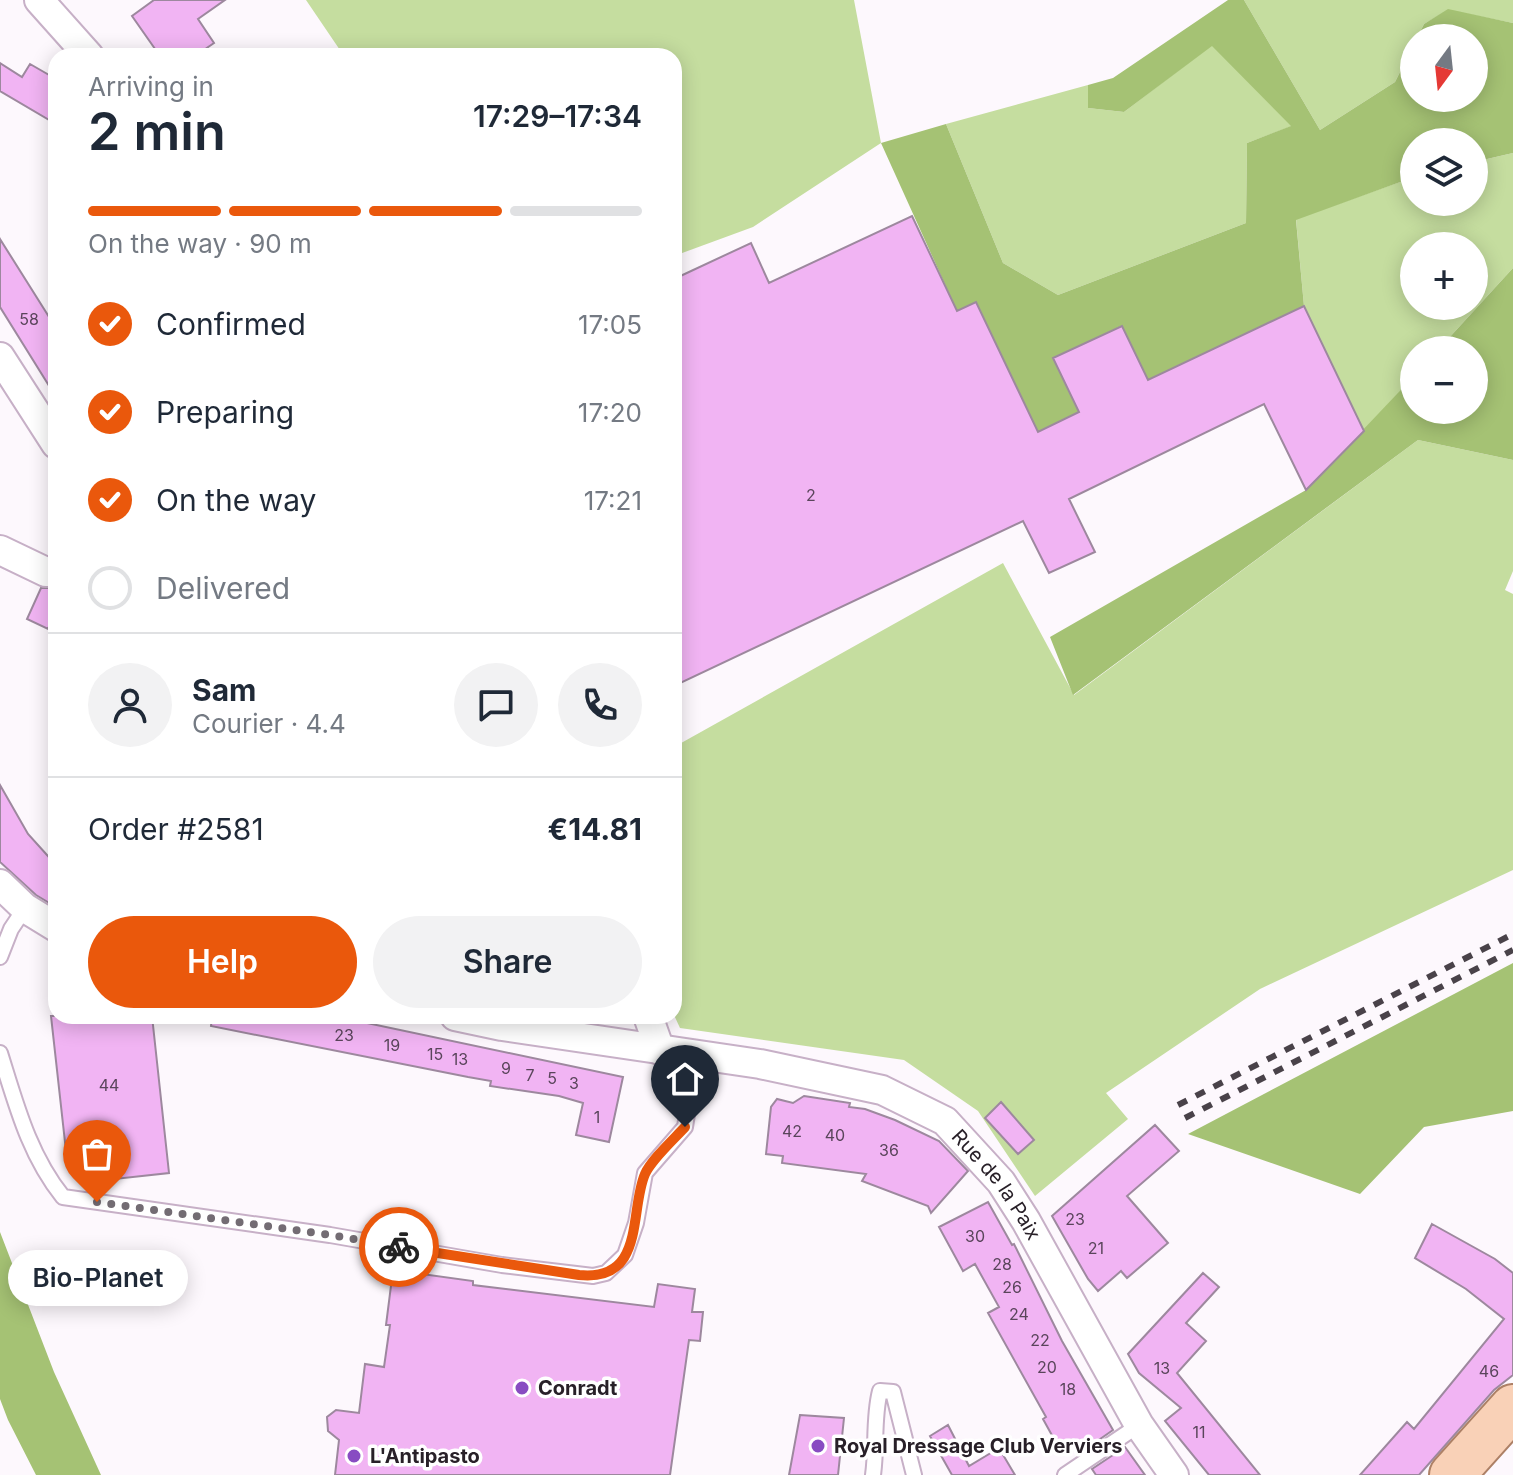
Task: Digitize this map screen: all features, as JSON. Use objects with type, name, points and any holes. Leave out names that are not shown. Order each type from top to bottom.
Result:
[{"type":"main road","points":[[1452,1475],[1513,1407]]},
{"type":"street","points":[[39,0],[82,48]]},
{"type":"street","points":[[0,357],[48,432]]},
{"type":"street","points":[[0,550],[48,572]]},
{"type":"street","points":[[0,884],[25,908],[48,922]]},
{"type":"street","name":"Rue de la Paix","points":[[503,1024],[760,1064],[882,1090],[945,1121],[1001,1182],[1026,1221],[1139,1425],[1174,1475]]},
{"type":"street","points":[[651,1024],[660,1050]]},
{"type":"lane","points":[[0,957],[11,929],[25,908]]},
{"type":"lane","points":[[0,1053],[30,1143],[46,1176],[63,1197],[330,1235],[502,1265],[593,1276],[606,1273],[625,1255],[636,1223],[645,1173],[685,1127],[696,1056]]},
{"type":"lane","points":[[873,1475],[877,1445],[876,1408],[880,1391],[893,1392],[914,1475]]},
{"type":"lane","points":[[1065,1475],[1139,1425]]},
{"type":"green space","points":[[306,0],[854,0],[881,143],[753,227],[682,253],[682,48],[339,48]]},
{"type":"green space","points":[[1228,0],[1244,0],[1320,130],[1395,82],[1400,72],[1400,112],[1488,112],[1488,24],[1424,24],[1448,9],[1513,23],[1513,153],[1488,159],[1488,128],[1400,128],[1400,182],[1296,220],[1304,306],[1148,380],[1121,326],[1054,358],[1079,412],[1038,432],[976,302],[957,311],[881,143],[946,124],[1003,263],[1058,295],[1246,223],[1247,143],[1291,126],[1212,46],[1124,112],[1088,108],[1088,85],[1113,78]]},
{"type":"green space","points":[[1244,0],[1513,0],[1513,23],[1448,10],[1424,24],[1400,24],[1400,72],[1395,82],[1320,130]]},
{"type":"green space","points":[[1212,45],[1292,126],[1247,143],[1246,223],[1058,295],[1003,263],[946,124],[1088,85],[1088,108],[1124,112]]},
{"type":"green space","points":[[1513,153],[1513,268],[1488,295],[1488,232],[1400,232],[1400,320],[1465,320],[1451,336],[1400,336],[1400,391],[1364,431],[1304,306],[1296,219],[1400,182],[1400,216],[1488,216],[1488,159]]},
{"type":"green space","points":[[1513,268],[1513,460],[1418,440],[1073,695],[1050,637],[1306,490],[1400,391],[1400,424],[1488,424],[1488,336],[1451,336],[1465,320],[1488,320],[1488,295]]},
{"type":"green space","points":[[1418,440],[1513,460],[1513,571],[1505,590],[1513,594],[1513,870],[1260,989],[1106,1093],[1128,1119],[1035,1196],[978,1111],[904,1060],[680,1028],[682,743],[1003,563],[1074,695]]},
{"type":"green space","points":[[1513,963],[1513,1111],[1424,1127],[1360,1194],[1188,1134]]},
{"type":"green space","points":[[0,1232],[54,1372],[101,1475],[36,1475],[8,1420],[0,1399]]},
{"type":"building","points":[[154,0],[225,0],[198,19],[214,43],[207,48],[154,48],[132,16]]},
{"type":"building","points":[[0,63],[22,77],[30,64],[48,74],[48,119],[0,91]]},
{"type":"building","points":[[912,216],[957,311],[976,302],[1038,432],[1079,412],[1053,358],[1122,326],[1148,380],[1304,306],[1364,431],[1306,490],[1264,404],[1069,499],[1095,552],[1049,573],[1023,521],[682,682],[682,275],[751,243],[769,283]]},
{"type":"building","points":[[0,239],[48,315],[48,384],[0,307]]},
{"type":"building","points":[[41,588],[48,588],[48,629],[27,619]]},
{"type":"building","points":[[0,785],[28,834],[48,856],[48,902],[0,862]]},
{"type":"building","points":[[52,1024],[153,1024],[169,1173],[115,1179],[112,1154],[67,1160]]},
{"type":"building","points":[[372,1024],[623,1077],[609,1142],[576,1135],[583,1103],[559,1096],[490,1086],[491,1081],[211,1026]]},
{"type":"building","points":[[804,1096],[850,1103],[849,1107],[865,1109],[895,1120],[939,1141],[968,1171],[931,1213],[928,1206],[862,1181],[866,1174],[782,1163],[783,1156],[766,1154],[771,1107],[777,1099],[793,1103]]},
{"type":"building","points":[[1001,1102],[1034,1140],[1018,1154],[985,1118]]},
{"type":"building","points":[[1155,1125],[1179,1151],[1127,1196],[1168,1243],[1127,1278],[1121,1271],[1098,1291],[1052,1216]]},
{"type":"building","points":[[988,1202],[1014,1244],[1062,1341],[1113,1430],[1080,1453],[1071,1440],[1059,1448],[1043,1419],[1046,1417],[988,1313],[999,1307],[975,1264],[963,1271],[939,1227]]},
{"type":"building","points":[[1432,1224],[1495,1259],[1513,1273],[1513,1375],[1494,1390],[1419,1475],[1360,1475],[1407,1422],[1414,1429],[1504,1319],[1466,1289],[1415,1258]]},
{"type":"building","name":"Conradt","points":[[393,1270],[473,1281],[473,1285],[654,1307],[658,1284],[695,1289],[692,1312],[703,1312],[700,1341],[689,1340],[670,1475],[335,1475],[339,1440],[328,1431],[327,1417],[336,1410],[359,1413],[365,1364],[384,1367]]},
{"type":"building","points":[[1203,1273],[1219,1287],[1186,1323],[1206,1341],[1177,1373],[1260,1475],[1209,1475],[1165,1421],[1181,1408],[1139,1373],[1128,1354]]},
{"type":"building","name":"Royal Dressage Club Verviers","points":[[800,1415],[844,1418],[838,1475],[789,1475]]},
{"type":"building","points":[[948,1425],[969,1466],[999,1448],[1015,1475],[952,1475],[930,1436]]},
{"type":"building","points":[[1125,1447],[1145,1475],[1096,1475],[1092,1469]]},
{"type":"railway","points":[[1178,1105],[1513,934]]},
{"type":"railway","points":[[1185,1118],[1513,950]]},
{"type":"way so far","points":[[97,1202],[399,1247]]},
{"type":"place","name":"Bio-Planet","points":[[97,1202]]},
{"type":"place","name":"Conradt","points":[[522,1388]]},
{"type":"place","name":"Royal Dressage Club Verviers","points":[[818,1446]]},
{"type":"place","name":"L'Antipasto","points":[[354,1456]]},
{"type":"route","points":[[399,1247],[579,1275],[606,1273],[625,1255],[632,1240],[645,1173],[685,1127]]}]
